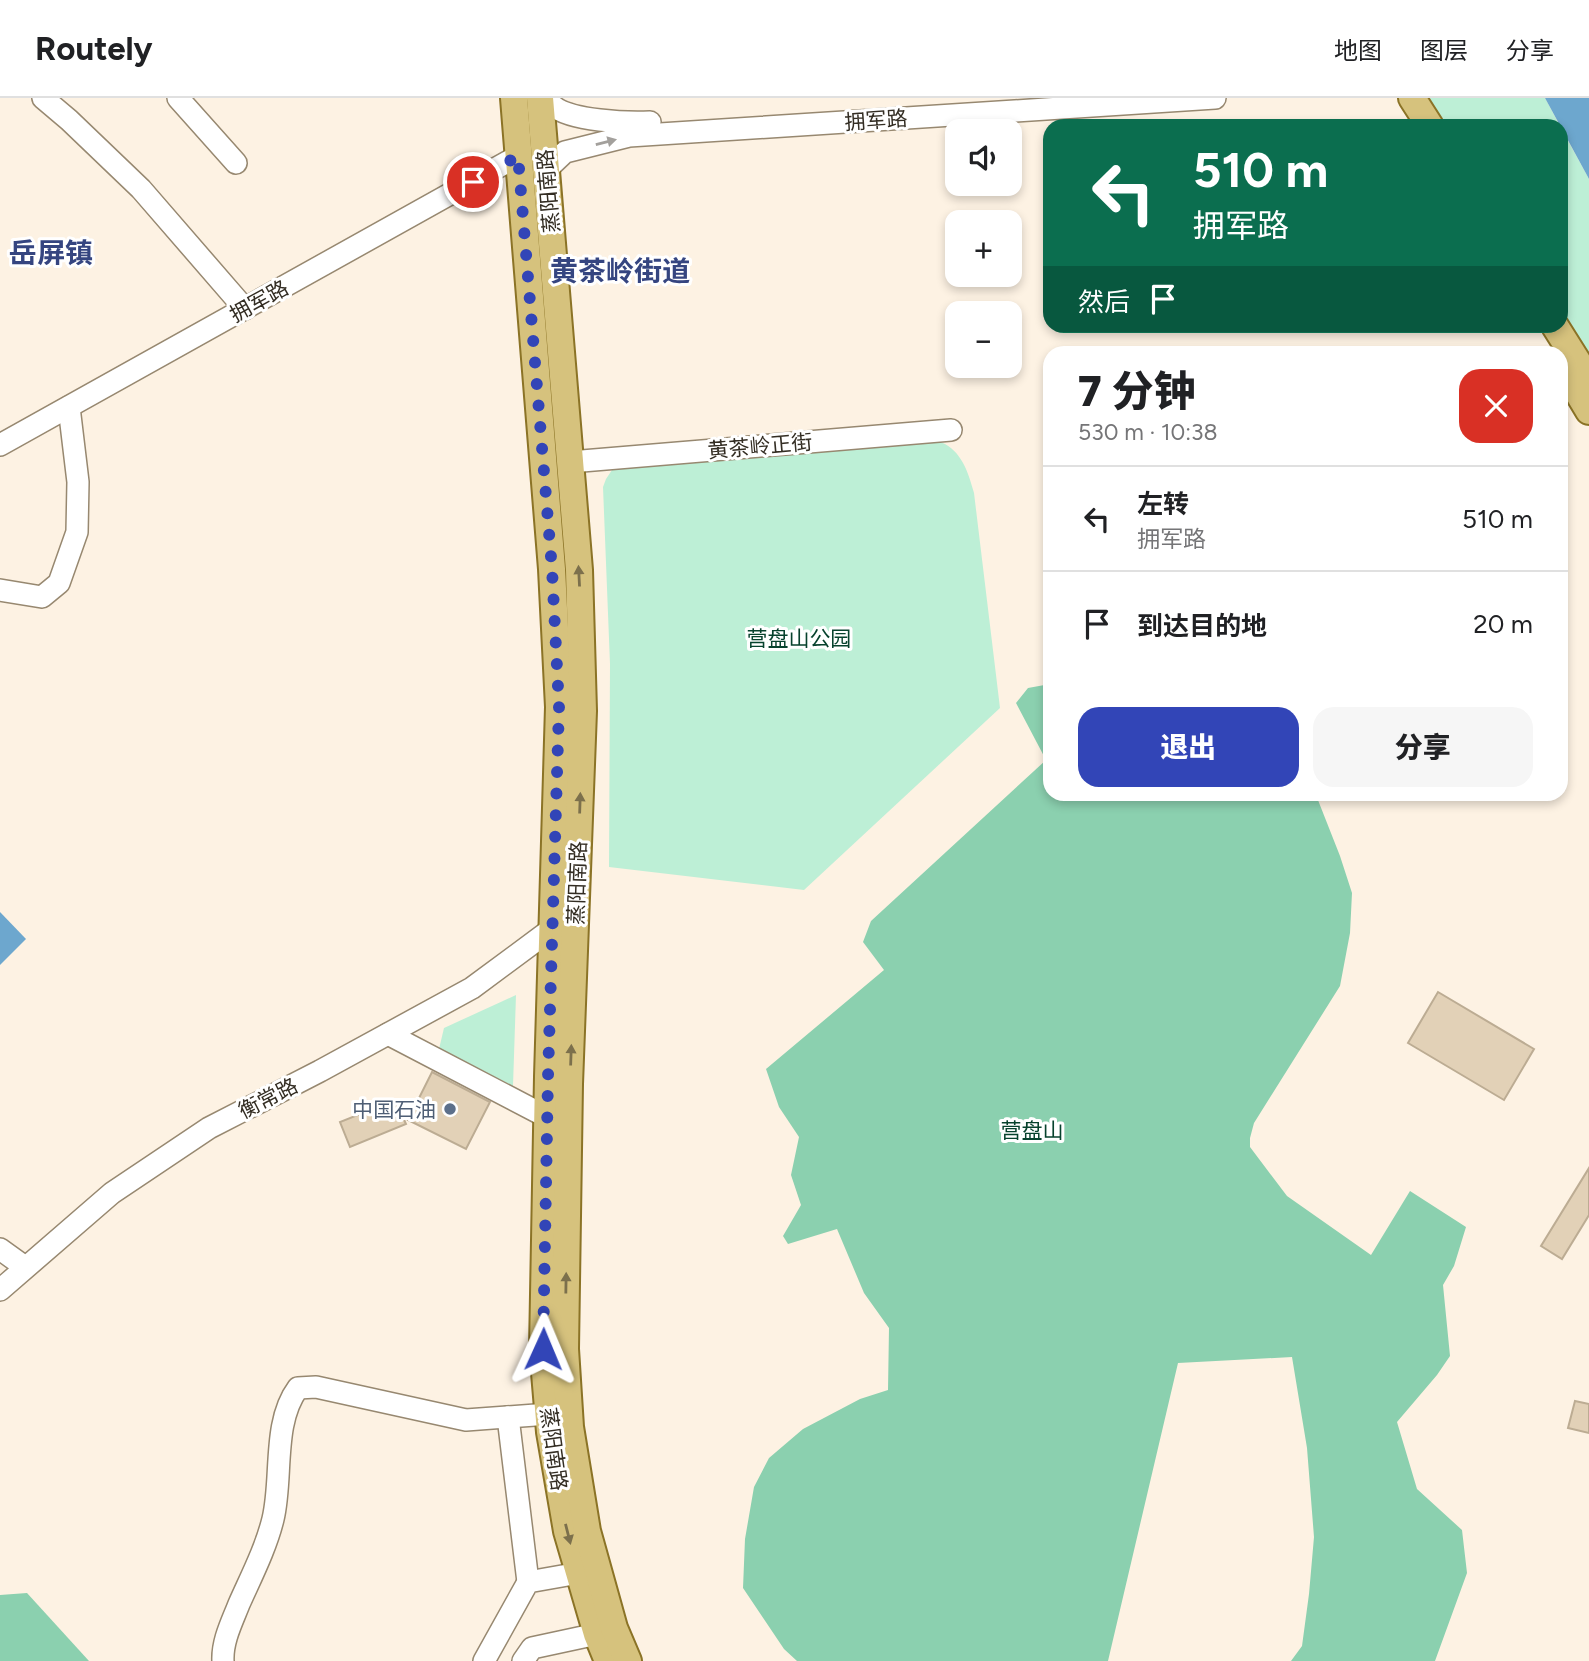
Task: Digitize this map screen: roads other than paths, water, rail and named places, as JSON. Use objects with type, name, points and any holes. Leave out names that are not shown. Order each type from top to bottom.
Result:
[{"type":"main road","name":"蒸阳南路","points":[[514,98],[552,569],[559,707],[543,1349],[549,1414],[567,1531],[597,1634],[608,1661]]},
{"type":"main road","name":"蒸阳南路","points":[[540,98],[579,570],[583,711],[569,1084],[565,1349],[570,1427],[587,1531],[614,1628],[628,1661]]},
{"type":"main road","points":[[1398,98],[1411,119]]},
{"type":"main road","points":[[1412,98],[1426,119]]},
{"type":"main road","points":[[1568,347],[1589,380]]},
{"type":"main road","points":[[1568,376],[1589,411]]},
{"type":"street","points":[[43,98],[141,189],[245,309]]},
{"type":"street","points":[[178,98],[236,163]]},
{"type":"street","name":"拥军路","points":[[546,98],[554,108],[573,116],[630,123],[1040,98]]},
{"type":"street","name":"拥军路","points":[[546,170],[565,152],[629,136],[1215,98]]},
{"type":"street","name":"拥军路","points":[[0,445],[518,156]]},
{"type":"street","points":[[0,590],[42,597],[60,583],[76,532],[78,482],[69,407]]},
{"type":"street","name":"黄茶岭正街","points":[[570,462],[951,430]]},
{"type":"street","name":"衡常路","points":[[0,1290],[112,1193],[209,1128],[320,1072],[472,988],[553,928]]},
{"type":"street","points":[[388,1034],[547,1117]]},
{"type":"street","points":[[0,1249],[25,1267]]},
{"type":"street","points":[[223,1661],[229,1627],[274,1517],[284,1421],[298,1388],[328,1389],[466,1420],[549,1414]]},
{"type":"street","points":[[485,1661],[528,1581],[508,1417]]},
{"type":"street","points":[[528,1581],[579,1573]]},
{"type":"street","points":[[523,1661],[532,1648],[597,1634]]},
{"type":"water","points":[[1545,98],[1589,98],[1589,179],[1568,140],[1568,119],[1556,119]]},
{"type":"water","points":[[0,912],[26,939],[0,965]]},
{"type":"place","name":"中国石油","points":[[450,1109]]},
{"type":"district","name":"岳屏镇","points":[[51,253]]},
{"type":"district","name":"黄茶岭街道","points":[[620,271]]},
{"type":"park label","name":"营盘山公园","points":[[799,638]]},
{"type":"park label","name":"营盘山","points":[[1032,1130]]}]
